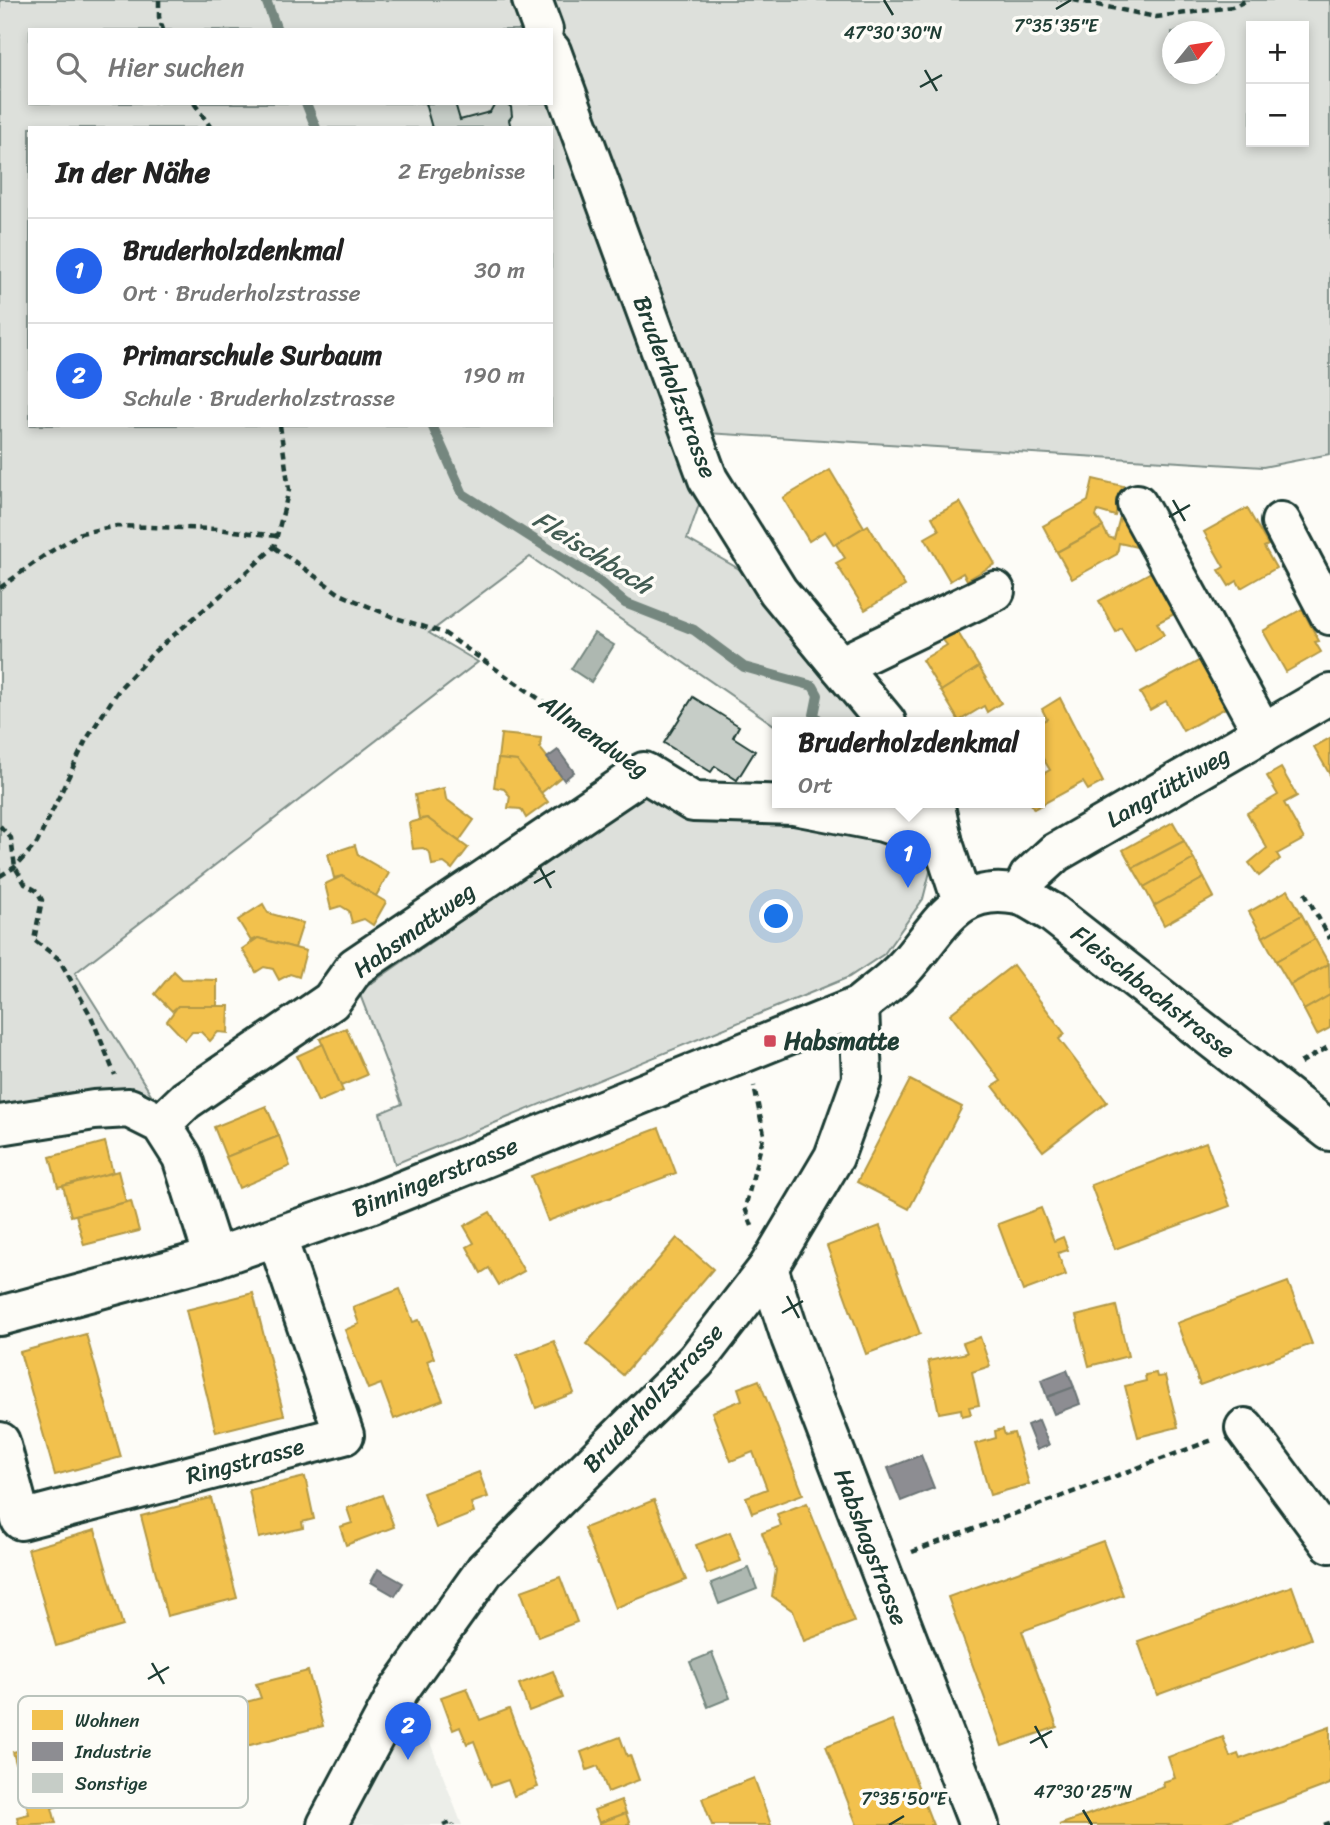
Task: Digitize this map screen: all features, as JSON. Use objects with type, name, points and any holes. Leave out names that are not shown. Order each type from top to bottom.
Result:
[{"type":"street","points":[[532,0],[542,28]]},
{"type":"street","name":"Bruderholzstrasse","points":[[553,56],[708,479],[778,591],[882,717]]},
{"type":"street","points":[[1137,504],[1263,733]]},
{"type":"street","points":[[1281,523],[1330,615]]},
{"type":"street","points":[[840,666],[995,591]]},
{"type":"street","name":"Langrüttiweg","points":[[1020,895],[1029,877],[1055,853],[1330,694]]},
{"type":"street","name":"Allmendweg","points":[[644,772],[693,802],[772,804]]},
{"type":"street","name":"Habsmattweg","points":[[145,1116],[186,1100],[331,1001],[355,967],[644,772]]},
{"type":"street","name":"Allmendweg","points":[[814,808],[883,822],[943,843]]},
{"type":"street","points":[[859,1006],[904,968],[935,928],[962,901],[943,843],[935,808]]},
{"type":"street","name":"Fleischbachstrasse","points":[[962,901],[990,893],[1020,895],[1051,912],[1330,1131]]},
{"type":"street","name":"Bruderholzstrasse","points":[[327,1825],[399,1690],[485,1570],[696,1361],[768,1268],[834,1157],[862,1079],[859,1006]]},
{"type":"street","name":"Binningerstrasse","points":[[0,1315],[214,1258],[370,1204],[859,1006]]},
{"type":"street","points":[[0,1125],[94,1110],[145,1116],[182,1157],[214,1258]]},
{"type":"street","name":"Ringstrasse","points":[[0,1442],[21,1520],[344,1435],[277,1237]]},
{"type":"street","name":"Habshagstrasse","points":[[768,1268],[790,1338],[979,1825]]},
{"type":"street","points":[[1245,1428],[1330,1544]]},
{"type":"path","points":[[159,0],[162,28]]},
{"type":"path","points":[[1073,0],[1156,17],[1232,7],[1248,0]]},
{"type":"path","points":[[195,105],[210,126]]},
{"type":"path","points":[[0,876],[15,867],[37,843],[86,740],[120,688],[155,650],[274,547],[289,490],[280,427]]},
{"type":"path","points":[[0,588],[81,533],[117,526],[217,529],[277,536]]},
{"type":"path","name":"Allmendweg","points":[[274,547],[340,594],[393,617],[444,633],[644,772]]},
{"type":"path","points":[[0,826],[11,838],[15,867],[25,884],[37,891],[42,900],[34,940],[59,959],[145,1116]]},
{"type":"path","points":[[1305,893],[1330,939]]},
{"type":"path","points":[[1293,1067],[1330,1046]]},
{"type":"path","points":[[746,1051],[764,1134],[745,1208],[768,1268]]},
{"type":"path","points":[[878,1565],[1245,1428]]},
{"type":"path","points":[[443,1825],[452,1822],[453,1825]]},
{"type":"path","points":[[1324,1825],[1330,1823]]},
{"type":"shaded area","points":[[0,0],[1330,0],[1330,454],[1263,467],[691,432],[708,479],[687,539],[739,569],[864,717],[772,717],[772,724],[530,557],[429,633],[478,662],[75,973],[154,1099],[94,1096],[0,1115]]},
{"type":"shaded area","points":[[594,633],[614,645],[591,682],[571,669]]},
{"type":"shaded area","points":[[654,786],[885,830],[933,860],[923,899],[884,954],[849,977],[395,1164],[380,1113],[402,1104],[359,992]]},
{"type":"shaded area","points":[[749,1568],[757,1589],[719,1604],[711,1583]]},
{"type":"shaded area","points":[[712,1653],[730,1698],[708,1707],[690,1662]]},
{"type":"shaded area","points":[[412,1696],[462,1825],[344,1825]]},
{"type":"building: Wohnen","points":[[830,470],[864,527],[834,545],[825,531],[809,541],[783,498]]},
{"type":"building: Wohnen","points":[[1093,479],[1123,486],[1115,516],[1098,511],[1096,516],[1103,527],[1057,552],[1043,526],[1088,501]]},
{"type":"building: Wohnen","points":[[960,502],[995,564],[967,580],[963,573],[950,581],[925,538],[939,530],[932,517]]},
{"type":"building: Wohnen","points":[[1247,508],[1268,545],[1264,547],[1276,568],[1241,588],[1237,581],[1229,586],[1219,570],[1224,567],[1204,532]]},
{"type":"building: Wohnen","points":[[1120,517],[1143,523],[1137,547],[1119,543],[1117,554],[1072,579],[1057,552],[1103,527],[1108,537],[1114,539]]},
{"type":"building: Wohnen","points":[[868,525],[905,586],[865,610],[836,563],[845,558],[836,544]]},
{"type":"building: Wohnen","points":[[1151,572],[1174,614],[1157,623],[1164,635],[1135,652],[1121,628],[1116,632],[1099,601]]},
{"type":"building: Wohnen","points":[[1302,609],[1319,641],[1315,642],[1321,652],[1286,672],[1263,631]]},
{"type":"building: Wohnen","points":[[957,631],[979,667],[941,691],[922,660],[947,645],[943,640]]},
{"type":"building: Wohnen","points":[[1204,658],[1231,705],[1183,731],[1166,701],[1150,710],[1140,693]]},
{"type":"building: Wohnen","points":[[979,667],[1001,703],[987,712],[984,706],[966,717],[957,717],[941,691]]},
{"type":"building: Wohnen","points":[[1060,698],[1103,782],[1088,790],[1083,782],[1045,803],[1045,773],[1050,770],[1045,762],[1047,719],[1042,709]]},
{"type":"building: Wohnen","points":[[501,734],[541,738],[540,748],[562,776],[541,793],[517,761],[498,759]]},
{"type":"building: Wohnen","points":[[1330,738],[1330,775],[1314,747]]},
{"type":"building: Wohnen","points":[[498,759],[517,761],[548,802],[526,818],[521,809],[508,808],[510,796],[504,789],[494,787]]},
{"type":"building: Wohnen","points":[[1281,768],[1297,796],[1284,803],[1304,839],[1277,854],[1280,859],[1259,876],[1249,863],[1267,848],[1247,813],[1278,795],[1267,776]]},
{"type":"building: Wohnen","points":[[444,788],[446,799],[474,820],[459,841],[427,818],[419,819],[415,795]]},
{"type":"building: Wohnen","points":[[427,818],[468,848],[452,869],[444,863],[432,865],[430,853],[423,848],[413,849],[409,823]]},
{"type":"building: Wohnen","points":[[1173,822],[1184,841],[1133,868],[1123,850]]},
{"type":"building: Wohnen","points":[[1184,841],[1194,859],[1144,887],[1133,868]]},
{"type":"building: Wohnen","points":[[355,845],[358,855],[389,873],[376,896],[342,876],[334,878],[328,854]]},
{"type":"building: Wohnen","points":[[1194,859],[1204,878],[1154,906],[1144,887]]},
{"type":"building: Wohnen","points":[[342,876],[386,902],[373,925],[364,919],[352,923],[349,911],[341,906],[331,909],[325,884]]},
{"type":"building: Wohnen","points":[[1204,878],[1214,897],[1164,925],[1154,906]]},
{"type":"building: Wohnen","points":[[1288,890],[1302,915],[1263,937],[1249,912]]},
{"type":"building: Wohnen","points":[[263,904],[268,913],[303,923],[295,948],[258,938],[251,941],[238,920]]},
{"type":"building: Wohnen","points":[[1302,915],[1315,939],[1276,961],[1263,937]]},
{"type":"building: Wohnen","points":[[258,938],[306,951],[299,977],[290,974],[279,980],[273,969],[264,967],[256,972],[242,949]]},
{"type":"building: Wohnen","points":[[1315,939],[1329,964],[1290,985],[1276,961]]},
{"type":"building: Wohnen","points":[[1329,964],[1330,995],[1304,1010],[1290,985]]},
{"type":"building: Wohnen","points":[[1013,965],[1065,1034],[1059,1039],[1107,1102],[1043,1151],[993,1086],[1001,1081],[950,1014]]},
{"type":"building: Wohnen","points":[[174,971],[182,979],[217,980],[217,1006],[178,1006],[172,1011],[155,994]]},
{"type":"building: Wohnen","points":[[1330,995],[1330,1028],[1317,1035],[1304,1010]]},
{"type":"building: Wohnen","points":[[178,1006],[229,1006],[228,1033],[218,1032],[210,1041],[201,1032],[192,1032],[185,1040],[167,1021]]},
{"type":"building: Wohnen","points":[[346,1028],[367,1075],[341,1086],[320,1039]]},
{"type":"building: Wohnen","points":[[323,1044],[343,1091],[318,1102],[297,1056]]},
{"type":"building: Wohnen","points":[[910,1080],[962,1107],[909,1209],[857,1182]]},
{"type":"building: Wohnen","points":[[266,1106],[279,1136],[226,1157],[214,1127]]},
{"type":"building: Wohnen","points":[[659,1128],[676,1173],[548,1221],[531,1176]]},
{"type":"building: Wohnen","points":[[279,1136],[290,1166],[239,1188],[226,1157]]},
{"type":"building: Wohnen","points":[[105,1142],[113,1173],[58,1187],[50,1157]]},
{"type":"building: Wohnen","points":[[1206,1142],[1230,1206],[1115,1249],[1091,1185]]},
{"type":"building: Wohnen","points":[[118,1171],[126,1202],[71,1216],[63,1186]]},
{"type":"building: Wohnen","points":[[131,1201],[139,1231],[84,1245],[76,1215]]},
{"type":"building: Wohnen","points":[[1041,1208],[1054,1241],[1063,1237],[1068,1250],[1058,1253],[1066,1275],[1023,1291],[998,1224]]},
{"type":"building: Wohnen","points":[[490,1212],[524,1271],[499,1285],[489,1268],[481,1273],[467,1247],[474,1243],[464,1226]]},
{"type":"building: Wohnen","points":[[880,1226],[920,1334],[866,1354],[827,1246]]},
{"type":"building: Wohnen","points":[[677,1238],[713,1269],[623,1375],[586,1344]]},
{"type":"building: Wohnen","points":[[1288,1282],[1312,1344],[1200,1385],[1177,1323]]},
{"type":"building: Wohnen","points":[[400,1289],[413,1322],[419,1320],[434,1358],[427,1361],[443,1400],[394,1419],[381,1384],[368,1389],[345,1330],[359,1324],[353,1307]]},
{"type":"building: Wohnen","points":[[253,1293],[284,1415],[216,1432],[186,1310]]},
{"type":"building: Wohnen","points":[[1116,1306],[1128,1356],[1089,1366],[1076,1316]]},
{"type":"building: Wohnen","points":[[86,1334],[121,1457],[55,1475],[20,1352]]},
{"type":"building: Wohnen","points":[[980,1337],[990,1366],[972,1372],[979,1405],[969,1407],[971,1414],[962,1416],[961,1409],[939,1413],[928,1361],[967,1353],[963,1343]]},
{"type":"building: Wohnen","points":[[554,1341],[574,1393],[536,1408],[517,1355]]},
{"type":"building: Wohnen","points":[[1156,1373],[1157,1377],[1165,1376],[1178,1427],[1138,1437],[1125,1386],[1146,1381],[1145,1375]]},
{"type":"building: Wohnen","points":[[759,1380],[803,1494],[752,1513],[746,1497],[767,1489],[753,1452],[731,1461],[712,1412],[742,1400],[738,1388]]},
{"type":"building: Wohnen","points":[[1003,1429],[1005,1435],[1014,1433],[1029,1484],[990,1495],[975,1444],[996,1438],[995,1431]]},
{"type":"building: Wohnen","points":[[479,1472],[488,1497],[471,1503],[474,1513],[436,1528],[423,1493]]},
{"type":"building: Wohnen","points":[[305,1477],[314,1519],[302,1522],[303,1528],[259,1538],[249,1490]]},
{"type":"building: Wohnen","points":[[382,1495],[394,1527],[346,1545],[340,1527],[352,1523],[347,1508]]},
{"type":"building: Wohnen","points":[[211,1498],[237,1598],[167,1616],[141,1516]]},
{"type":"building: Wohnen","points":[[654,1500],[686,1580],[615,1608],[584,1528]]},
{"type":"building: Wohnen","points":[[807,1503],[854,1622],[804,1641],[793,1611],[772,1596],[776,1570],[762,1533],[781,1526],[777,1514]]},
{"type":"building: Wohnen","points":[[95,1530],[123,1626],[56,1646],[28,1549]]},
{"type":"building: Wohnen","points":[[730,1532],[741,1561],[707,1574],[696,1545]]},
{"type":"building: Wohnen","points":[[1103,1541],[1123,1595],[1022,1631],[1057,1727],[1002,1746],[948,1597]]},
{"type":"building: Wohnen","points":[[560,1577],[577,1622],[538,1637],[521,1591]]},
{"type":"building: Wohnen","points":[[1292,1586],[1311,1639],[1157,1695],[1138,1641]]},
{"type":"building: Wohnen","points":[[308,1671],[323,1726],[248,1746],[248,1701],[261,1698],[256,1684]]},
{"type":"building: Wohnen","points":[[553,1671],[563,1698],[529,1711],[519,1684]]},
{"type":"building: Wohnen","points":[[467,1688],[480,1720],[509,1709],[538,1787],[514,1796],[508,1780],[491,1786],[474,1741],[467,1744],[460,1727],[453,1730],[441,1697]]},
{"type":"building: Wohnen","points":[[892,1720],[933,1825],[857,1825],[826,1746]]},
{"type":"building: Wohnen","points":[[1330,1727],[1330,1784],[1285,1801],[1217,1825],[1059,1825],[1164,1787],[1163,1782],[1175,1778],[1168,1757],[1223,1737],[1230,1757],[1238,1754],[1240,1759]]},
{"type":"building: Wohnen","points":[[620,1737],[639,1780],[608,1792],[598,1766],[587,1770],[581,1752]]},
{"type":"building: Wohnen","points":[[18,1751],[18,1771],[13,1752]]},
{"type":"building: Wohnen","points":[[754,1778],[771,1825],[712,1825],[702,1798]]},
{"type":"building: Wohnen","points":[[621,1800],[626,1813],[599,1823],[594,1810]]},
{"type":"building: Wohnen","points":[[27,1808],[52,1808],[56,1823],[19,1825],[17,1817],[29,1814]]},
{"type":"building: Wohnen","points":[[626,1813],[630,1825],[599,1823]]},
{"type":"building: Industrie","points":[[558,750],[574,772],[564,780],[547,758]]},
{"type":"building: Industrie","points":[[1067,1370],[1074,1387],[1047,1397],[1041,1380]]},
{"type":"building: Industrie","points":[[1074,1387],[1080,1404],[1054,1414],[1047,1397]]},
{"type":"building: Industrie","points":[[1039,1420],[1049,1445],[1037,1450],[1027,1425]]},
{"type":"building: Industrie","points":[[921,1455],[934,1488],[901,1501],[888,1468]]},
{"type":"building: Industrie","points":[[378,1569],[403,1583],[395,1596],[371,1582]]},
{"type":"building: Sonstige","points":[[426,105],[456,105],[460,120],[490,112],[494,105],[511,107],[510,126],[431,126]]},
{"type":"building: Sonstige","points":[[693,697],[739,726],[733,737],[755,751],[737,780],[715,766],[711,772],[664,743]]},
{"type":"waterway","name":"Fleischbach","points":[[266,0],[276,28]]},
{"type":"waterway","name":"Fleischbach","points":[[307,105],[315,126]]},
{"type":"waterway","name":"Fleischbach","points":[[433,427],[463,494],[598,580],[625,603],[694,630],[744,667],[813,686],[818,695],[814,715],[816,717]]},
{"type":"place","name":"Bruderholzdenkmal","points":[[908,888]]},
{"type":"place","name":"Habsmatte","points":[[770,1041]]},
{"type":"place","name":"Primarschule Surbaum","points":[[408,1760]]}]
